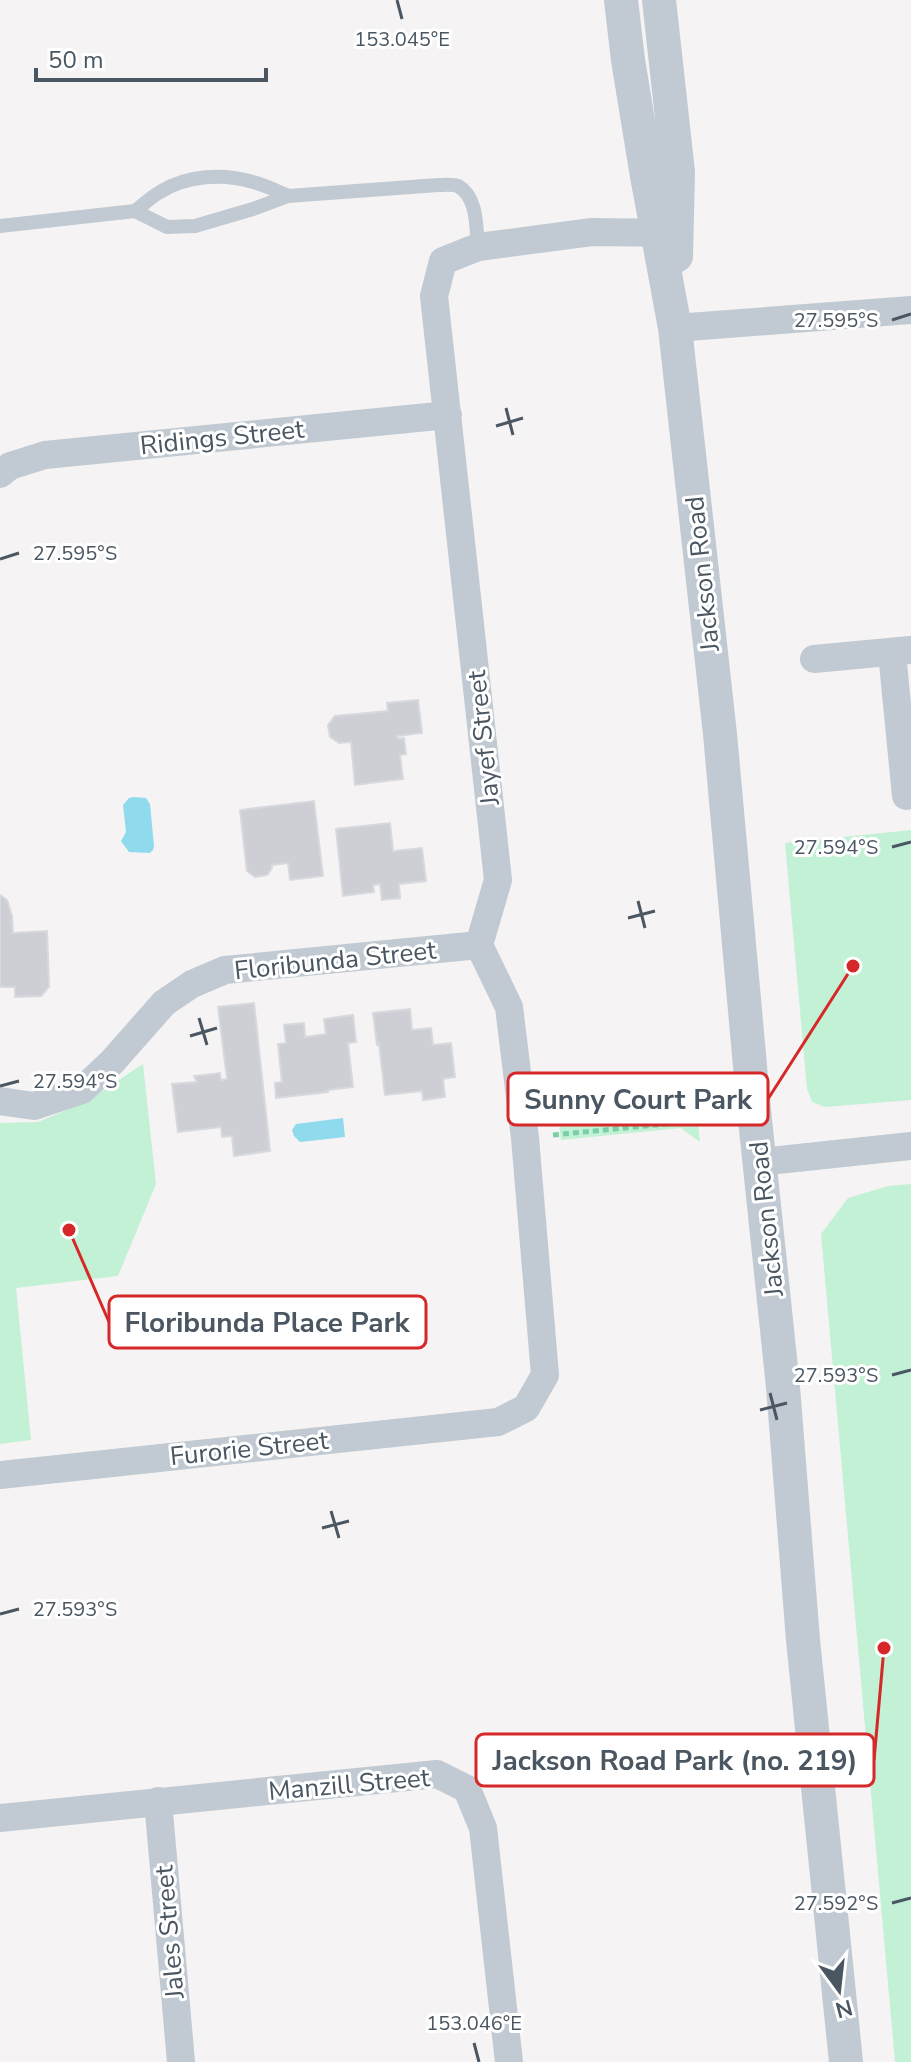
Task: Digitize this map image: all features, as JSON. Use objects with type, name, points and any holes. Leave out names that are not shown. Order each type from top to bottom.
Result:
[{"type":"street","name":"Jackson Road","points":[[621,0],[628,60],[667,233],[720,734],[783,1387],[803,1640],[846,2062]]},
{"type":"street","name":"Jackson Road","points":[[659,0],[678,172],[667,233]]},
{"type":"street","name":"Jayef Street","points":[[479,945],[498,880],[434,296],[443,261],[478,247],[592,232],[667,233]]},
{"type":"street","points":[[675,328],[911,310]]},
{"type":"street","name":"Ridings Street","points":[[0,474],[10,466],[45,455],[448,415]]},
{"type":"street","points":[[814,659],[901,652],[906,796]]},
{"type":"street","points":[[479,945],[509,1007],[525,1138]]},
{"type":"street","name":"Floribunda Street","points":[[0,1101],[34,1106],[82,1090],[112,1062],[164,1003],[192,984],[225,970],[479,945]]},
{"type":"street","name":"Furorie Street","points":[[0,1475],[498,1422],[526,1408],[545,1375],[525,1138]]},
{"type":"street","points":[[760,1162],[911,1146]]},
{"type":"street","name":"Manzill Street","points":[[0,1818],[437,1774],[467,1789],[483,1828],[509,2062]]},
{"type":"street","name":"Jales Street","points":[[158,1801],[181,2062]]},
{"type":"lane","points":[[0,226],[135,211],[160,192],[184,180],[204,177],[253,182],[288,196]]},
{"type":"lane","points":[[135,211],[167,227],[195,226],[288,196],[457,185],[469,196],[475,213],[478,247]]},
{"type":"path","points":[[525,1138],[707,1120],[754,1110]]},
{"type":"green space","points":[[911,830],[911,1100],[825,1107],[812,1102],[807,1089],[785,843]]},
{"type":"green space","points":[[143,1064],[156,1184],[118,1276],[16,1288],[31,1440],[0,1444],[0,1123],[38,1122],[87,1101]]},
{"type":"green space","points":[[694,1085],[700,1142],[681,1128],[561,1140],[558,1115],[683,1102]]},
{"type":"green space","points":[[911,1184],[911,2062],[895,2062],[821,1234],[848,1198],[888,1186]]},
{"type":"water","points":[[133,797],[146,798],[150,804],[154,846],[150,853],[129,852],[121,841],[126,832],[123,805]]},
{"type":"water","points":[[343,1118],[345,1137],[300,1142],[292,1130],[296,1124]]},
{"type":"building","points":[[418,700],[422,733],[397,736],[398,739],[404,738],[406,754],[400,755],[403,779],[355,785],[351,742],[339,743],[330,737],[328,725],[335,716],[388,711],[387,703]]},
{"type":"building","points":[[314,801],[323,876],[290,880],[288,863],[272,865],[267,875],[255,877],[247,871],[240,810]]},
{"type":"building","points":[[390,823],[393,851],[422,848],[426,881],[399,884],[400,898],[382,900],[380,884],[373,885],[374,892],[343,896],[336,829]]},
{"type":"building","points":[[0,895],[7,900],[13,933],[47,931],[49,987],[41,996],[15,997],[15,987],[0,987]]},
{"type":"building","points":[[254,1003],[270,1151],[234,1156],[232,1136],[222,1137],[221,1127],[178,1132],[172,1084],[197,1082],[194,1076],[220,1073],[221,1080],[227,1079],[218,1007]]},
{"type":"building","points":[[410,1009],[412,1030],[431,1028],[433,1045],[451,1043],[455,1077],[443,1079],[445,1097],[423,1100],[422,1091],[385,1095],[373,1013]]},
{"type":"building","points":[[353,1015],[356,1042],[348,1043],[353,1087],[276,1098],[275,1083],[282,1082],[278,1044],[286,1043],[284,1025],[304,1023],[305,1037],[326,1034],[324,1019]]},
{"type":"place","name":"Sunny Court Park","points":[[853,966]]},
{"type":"place","name":"Floribunda Place Park","points":[[69,1230]]},
{"type":"place","name":"Jackson Road Park (no. 219)","points":[[884,1648]]}]
